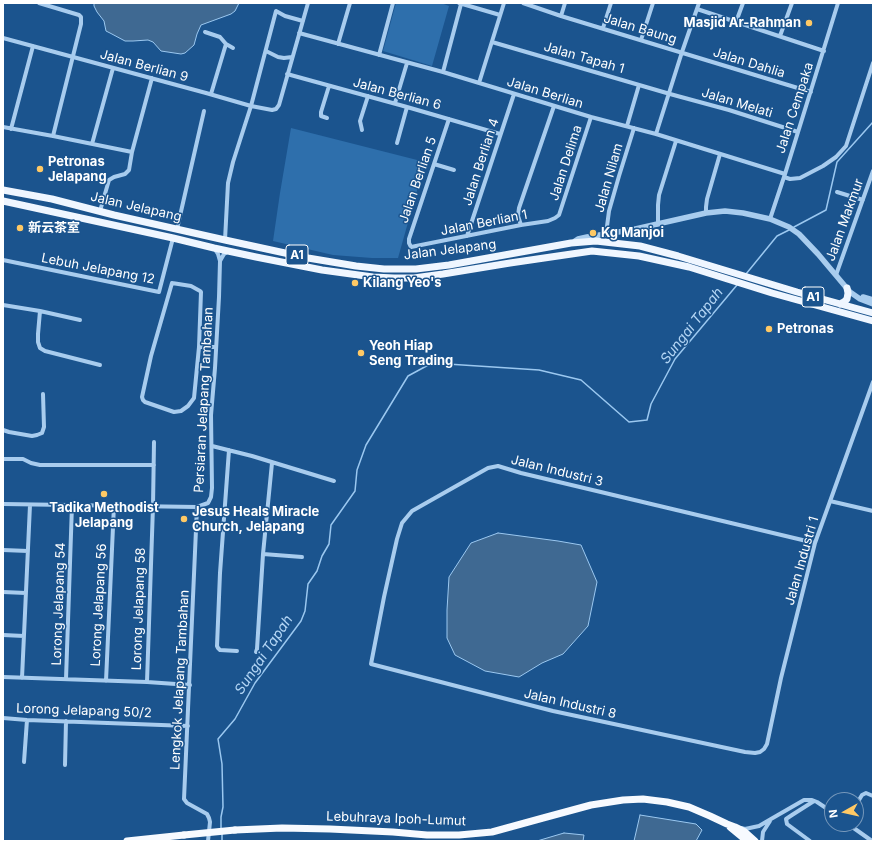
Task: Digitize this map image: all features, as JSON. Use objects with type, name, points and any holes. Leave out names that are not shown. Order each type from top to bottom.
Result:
[{"type":"highway","name":"Lebuhraya Ipoh-Lumut","points":[[127,841],[235,830],[282,828],[393,832],[427,835],[460,835],[492,832],[598,803],[643,799],[689,807],[735,827],[755,841]]},
{"type":"highway","name":"Lebuhraya Ipoh-Lumut","points":[[727,824],[733,831],[747,841]]},
{"type":"main road","name":"Jalan Jelapang","points":[[3,190],[52,199],[225,240],[329,262],[384,269],[449,265],[571,243],[596,241],[640,246],[840,304],[872,319]]},
{"type":"main road","points":[[4,201],[15,202],[24,198],[27,194]]},
{"type":"main road","points":[[27,194],[29,202],[43,210]]},
{"type":"main road","name":"Jalan Jelapang","points":[[4,201],[214,248],[339,273],[368,276],[414,278],[592,251],[639,256],[688,267],[778,295],[872,319]]},
{"type":"main road","points":[[571,243],[589,247],[592,251],[598,245],[612,243]]},
{"type":"main road","points":[[840,304],[847,299],[847,288]]},
{"type":"street","points":[[39,3],[79,14],[82,17],[52,136]]},
{"type":"street","points":[[287,74],[308,3]]},
{"type":"street","points":[[338,44],[350,3]]},
{"type":"street","points":[[379,55],[393,3]]},
{"type":"street","points":[[443,72],[460,3],[500,15]]},
{"type":"street","points":[[479,83],[504,3]]},
{"type":"street","name":"Jalan Baung","points":[[523,3],[561,16],[682,52]]},
{"type":"street","points":[[561,16],[565,3]]},
{"type":"street","points":[[603,28],[611,3]]},
{"type":"street","points":[[641,40],[653,3]]},
{"type":"street","points":[[656,134],[698,3]]},
{"type":"street","points":[[736,22],[743,3]]},
{"type":"street","points":[[780,36],[792,3]]},
{"type":"street","name":"Jalan Cempaka","points":[[770,219],[838,3]]},
{"type":"street","points":[[696,9],[824,51]]},
{"type":"street","points":[[225,240],[228,183],[233,162],[251,106],[276,11],[285,16],[303,21]]},
{"type":"street","points":[[205,32],[220,37],[226,44],[233,48]]},
{"type":"street","name":"Jalan Berlian","points":[[299,33],[443,72],[591,117],[656,134],[720,154],[790,179],[800,178],[818,169],[836,157],[846,146],[873,64]]},
{"type":"street","name":"Jalan Berlian 9","points":[[3,38],[251,106],[272,110],[276,109],[279,105],[287,74]]},
{"type":"street","name":"Jalan Tapah 1","points":[[492,42],[670,94]]},
{"type":"street","points":[[211,94],[226,44]]},
{"type":"street","points":[[11,128],[33,46]]},
{"type":"street","points":[[266,51],[278,57],[292,57]]},
{"type":"street","name":"Jalan Dahlia","points":[[682,52],[811,92]]},
{"type":"street","points":[[395,103],[407,62]]},
{"type":"street","points":[[92,144],[113,68]]},
{"type":"street","name":"Jalan Berlian 6","points":[[287,74],[395,103],[500,134]]},
{"type":"street","points":[[100,211],[109,180],[125,174],[128,170],[152,78]]},
{"type":"street","points":[[627,126],[639,85]]},
{"type":"street","points":[[327,118],[321,116],[321,112],[330,86]]},
{"type":"street","name":"Jalan Berlian 4","points":[[467,236],[514,94]]},
{"type":"street","name":"Jalan Melati","points":[[670,94],[729,110],[798,132]]},
{"type":"street","points":[[362,130],[360,121],[368,96]]},
{"type":"street","points":[[521,225],[518,216],[519,208],[554,106]]},
{"type":"street","points":[[396,143],[407,107]]},
{"type":"street","points":[[177,229],[204,111]]},
{"type":"street","name":"Jalan Delima","points":[[559,215],[591,117]]},
{"type":"street","name":"Jalan Berlian 5","points":[[411,247],[409,239],[449,119]]},
{"type":"street","points":[[3,127],[132,152]]},
{"type":"street","name":"Jalan Nilam","points":[[606,234],[609,212],[634,128]]},
{"type":"street","points":[[658,224],[658,205],[660,195],[676,141]]},
{"type":"street","points":[[706,213],[707,199],[720,154]]},
{"type":"street","points":[[434,164],[454,170]]},
{"type":"street","name":"Jalan Makmur","points":[[836,275],[873,171]]},
{"type":"street","points":[[837,192],[863,200]]},
{"type":"street","points":[[571,243],[578,239],[658,224],[706,213],[725,211],[737,212],[770,219],[789,227],[799,234],[818,254],[850,292],[863,301],[873,304]]},
{"type":"street","name":"Jalan Berlian 1","points":[[411,247],[548,221],[559,215]]},
{"type":"street","name":"Lebuh Jelapang 12","points":[[3,260],[158,292],[173,238]]},
{"type":"street","name":"Persiaran Jelapang Tambahan","points":[[198,507],[208,503],[211,497],[212,488],[211,415],[215,368],[220,261],[214,248]]},
{"type":"street","points":[[220,261],[224,254],[229,251]]},
{"type":"street","points":[[162,280],[191,286],[201,292],[199,347],[194,398],[182,411],[174,412],[145,402],[142,397],[151,356],[172,283]]},
{"type":"street","points":[[847,288],[857,295],[873,300]]},
{"type":"street","points":[[3,305],[80,320]]},
{"type":"street","points":[[40,311],[38,334],[40,348],[45,351],[100,365]]},
{"type":"street","points":[[199,347],[216,347]]},
{"type":"street","name":"Jalan Industri 1","points":[[764,749],[767,744],[781,678],[815,543],[873,382]]},
{"type":"street","points":[[3,430],[32,436],[42,432],[44,427],[43,394]]},
{"type":"street","name":"Lorong Jelapang 58","points":[[147,682],[154,442]]},
{"type":"street","points":[[212,446],[252,456],[334,481]]},
{"type":"street","points":[[229,450],[220,573],[217,646],[220,650],[237,651]]},
{"type":"street","points":[[3,459],[23,459],[40,465],[154,465]]},
{"type":"street","points":[[256,652],[272,463]]},
{"type":"street","name":"Jalan Industri 3","points":[[371,664],[384,597],[402,523],[412,511],[488,468],[498,466],[815,543]]},
{"type":"street","points":[[830,501],[873,511]]},
{"type":"street","points":[[3,504],[198,507]]},
{"type":"street","points":[[22,678],[30,505]]},
{"type":"street","name":"Lorong Jelapang 54","points":[[66,679],[72,505]]},
{"type":"street","name":"Lorong Jelapang 56","points":[[106,681],[114,505]]},
{"type":"street","name":"Lengkok Jelapang Tambahan","points":[[198,507],[184,799],[187,803],[206,814],[209,818],[208,841]]},
{"type":"street","points":[[3,550],[28,551]]},
{"type":"street","points":[[264,554],[302,557]]},
{"type":"street","points":[[3,592],[26,593]]},
{"type":"street","points":[[3,635],[24,636]]},
{"type":"street","name":"Jalan Industri 8","points":[[371,664],[553,711],[731,749],[755,753],[764,749]]},
{"type":"street","points":[[3,677],[190,684]]},
{"type":"street","name":"Lorong Jelapang 50/2","points":[[3,718],[188,726]]},
{"type":"street","points":[[24,762],[27,720]]},
{"type":"street","points":[[65,765],[66,721]]},
{"type":"street","points":[[735,827],[753,827],[771,819],[804,800],[814,801],[824,807]]},
{"type":"street","points":[[810,841],[787,824],[786,819],[814,801]]},
{"type":"street","points":[[762,841],[763,832],[771,819]]},
{"type":"street","points":[[859,832],[872,841]]},
{"type":"shaded area","points":[[94,3],[239,3],[235,11],[231,14],[201,25],[194,45],[185,53],[181,54],[161,51],[153,42],[148,40],[125,41],[106,31],[104,21],[97,12]]},
{"type":"shaded area","points":[[396,3],[441,3],[449,6],[432,66],[383,51]]},
{"type":"shaded area","points":[[291,128],[425,162],[398,258],[333,255],[273,241]]},
{"type":"shaded area","points":[[498,533],[581,545],[597,582],[588,626],[563,654],[542,663],[519,677],[485,671],[455,655],[447,638],[449,577],[471,543]]},
{"type":"shaded area","points":[[640,815],[696,824],[702,830],[696,841],[634,841]]},
{"type":"shaded area","points":[[564,833],[584,835],[583,841],[537,841]]},
{"type":"waterway","name":"Sungai Tapah","points":[[794,227],[826,210],[837,162],[873,122]]},
{"type":"waterway","name":"Sungai Tapah","points":[[746,274],[777,236],[789,230]]},
{"type":"waterway","name":"Sungai Tapah","points":[[221,829],[223,807],[222,764],[218,739],[235,719],[255,683],[301,621],[305,611],[308,584],[317,571],[322,556],[329,544],[331,525],[355,491],[357,470],[366,445],[408,376],[432,363],[539,370],[581,380],[629,422],[647,420],[651,404],[675,359],[737,285]]},
{"type":"waterway","name":"Sungai Tapah","points":[[222,833],[222,841]]},
{"type":"place","name":"Masjid Ar-Rahman","points":[[809,23]]},
{"type":"place","name":"Petronas Jelapang","points":[[40,169]]},
{"type":"place","name":"新云茶室","points":[[20,228]]},
{"type":"place","name":"Kg Manjoi","points":[[593,233]]},
{"type":"place","name":"Kilang Yeo's","points":[[355,283]]},
{"type":"place","name":"Petronas","points":[[769,329]]},
{"type":"place","name":"Yeoh Hiap Seng Trading","points":[[361,353]]},
{"type":"place","name":"Tadika Methodist Jelapang","points":[[104,494]]},
{"type":"place","name":"Jesus Heals Miracle Church, Jelapang","points":[[184,519]]}]
